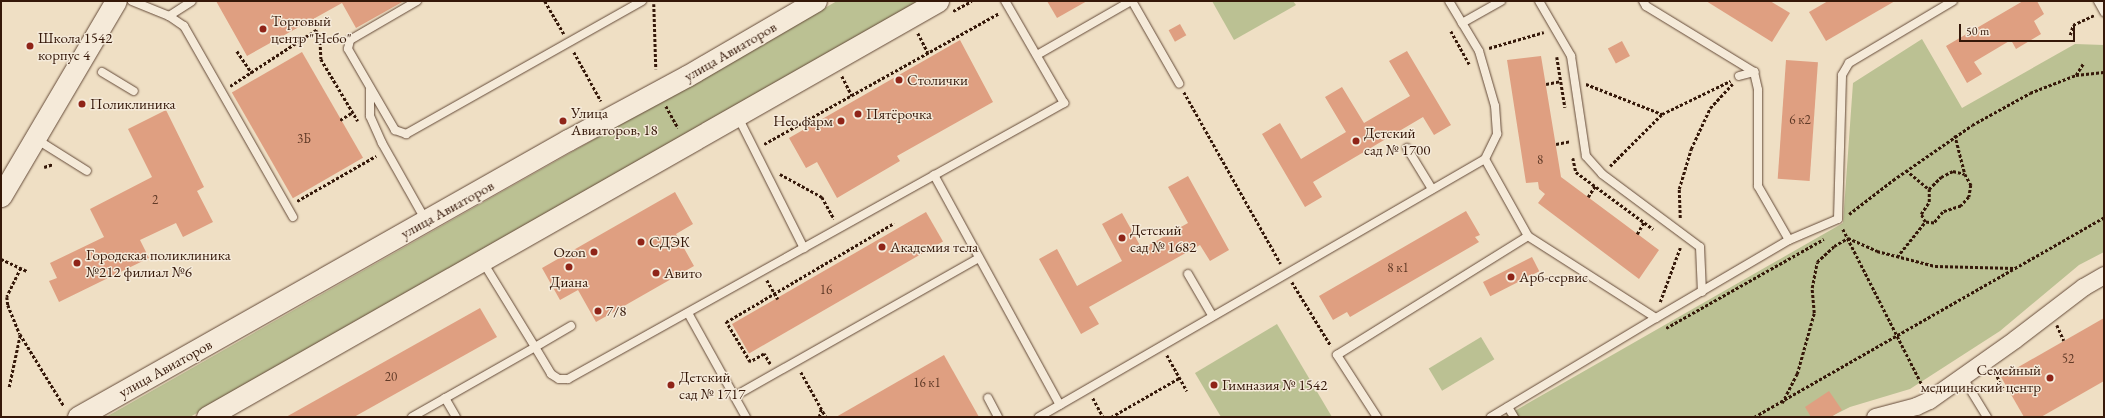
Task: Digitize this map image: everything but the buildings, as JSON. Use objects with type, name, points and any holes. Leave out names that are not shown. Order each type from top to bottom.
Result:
[{"type":"street","points":[[1,196],[116,1]]},
{"type":"street","name":"улица Авиаторов","points":[[72,412],[426,220],[687,76],[816,1]]},
{"type":"street","points":[[207,417],[737,114],[938,1]]},
{"type":"street","points":[[1875,417],[1919,412],[1962,375],[2015,339],[2083,287],[2104,275]]},
{"type":"lane","points":[[132,1],[169,16],[184,26],[222,90],[293,217]]},
{"type":"lane","points":[[169,16],[192,1]]},
{"type":"lane","points":[[417,1],[350,40],[348,50],[395,130],[406,134],[642,1]]},
{"type":"lane","points":[[482,260],[551,374],[568,379],[1064,103],[1005,1]]},
{"type":"lane","points":[[1037,55],[1132,1],[1179,83]]},
{"type":"lane","points":[[1039,417],[1212,315],[1485,159],[1497,134],[1494,106],[1479,51],[1449,1]]},
{"type":"lane","points":[[1462,23],[1501,1]]},
{"type":"lane","points":[[1539,1],[1572,56],[1574,80],[1586,156],[1602,174],[1700,247],[1702,292]]},
{"type":"lane","points":[[1643,1],[1646,6],[1754,72],[1758,90],[1758,186],[1789,240]]},
{"type":"lane","points":[[1491,417],[1657,314],[1702,292],[1789,240],[1838,219],[1842,75],[1849,63],[1953,1]]},
{"type":"lane","points":[[2098,1],[2104,12]]},
{"type":"lane","points":[[102,72],[134,91]]},
{"type":"lane","points":[[1739,76],[1754,72]]},
{"type":"lane","points":[[370,88],[370,116],[382,143],[426,220]]},
{"type":"lane","points":[[737,114],[804,248]]},
{"type":"lane","points":[[36,139],[87,171]]},
{"type":"lane","points":[[1407,148],[1432,189]]},
{"type":"lane","points":[[1485,159],[1528,236],[1657,314]]},
{"type":"lane","points":[[934,176],[1060,405]]},
{"type":"lane","points":[[1377,417],[1337,355],[1528,236]]},
{"type":"lane","points":[[735,396],[979,258]]},
{"type":"lane","points":[[1188,274],[1212,315]]},
{"type":"lane","points":[[688,313],[746,417]]},
{"type":"lane","points":[[412,417],[571,326]]},
{"type":"lane","points":[[1962,375],[1987,417]]},
{"type":"lane","points":[[445,398],[456,417]]},
{"type":"lane","points":[[988,398],[998,417]]},
{"type":"lane","points":[[1508,407],[1514,417]]},
{"type":"path","points":[[654,4],[656,69]]},
{"type":"path","points":[[759,142],[761,146],[998,14]]},
{"type":"path","points":[[2070,35],[2073,25],[2090,17]]},
{"type":"path","points":[[222,90],[252,73],[316,30],[320,37],[321,59],[360,124]]},
{"type":"path","points":[[917,30],[928,53]]},
{"type":"path","points":[[1451,31],[1472,69]]},
{"type":"path","points":[[1479,51],[1549,31]]},
{"type":"path","points":[[237,51],[252,73]]},
{"type":"path","points":[[2076,75],[2083,64]]},
{"type":"path","points":[[1850,213],[1955,135],[2030,93],[2076,75],[2104,72]]},
{"type":"path","points":[[841,76],[852,96]]},
{"type":"path","points":[[1602,174],[1662,114],[1739,76]]},
{"type":"path","points":[[1681,233],[1679,189],[1691,149],[1710,108],[1739,76]]},
{"type":"path","points":[[1574,80],[1662,114]]},
{"type":"path","points":[[1546,84],[1561,81]]},
{"type":"path","points":[[1179,83],[1286,273],[1337,355]]},
{"type":"path","points":[[664,102],[681,134]]},
{"type":"path","points":[[340,120],[353,112]]},
{"type":"path","points":[[1925,222],[1934,222],[1944,212],[1961,206],[1969,197],[1971,185],[1965,174],[1955,135]]},
{"type":"path","points":[[1556,144],[1571,141]]},
{"type":"path","points":[[287,206],[378,154],[374,148]]},
{"type":"path","points":[[1906,170],[1929,189]]},
{"type":"path","points":[[779,178],[775,171],[822,196],[839,228]]},
{"type":"path","points":[[1925,222],[1921,214],[1929,202],[1929,189],[1941,177],[1953,172],[1965,174]]},
{"type":"path","points":[[1588,197],[1595,186]]},
{"type":"path","points":[[1754,417],[1781,403],[1896,334],[2104,217]]},
{"type":"path","points":[[1637,234],[1644,222]]},
{"type":"path","points":[[1897,257],[1925,222]]},
{"type":"path","points":[[775,373],[764,354],[750,362],[726,322],[894,223]]},
{"type":"path","points":[[1836,232],[1843,228],[1922,385]]},
{"type":"path","points":[[1662,330],[1829,236]]},
{"type":"path","points":[[1848,238],[1897,257],[1935,266],[2015,268]]},
{"type":"path","points":[[1781,403],[1797,374],[1814,313],[1812,288],[1817,262],[1834,246],[1848,238]]},
{"type":"path","points":[[1657,314],[1679,247],[1684,251]]},
{"type":"path","points":[[1,259],[27,271]]},
{"type":"path","points":[[21,268],[7,297],[8,305],[20,334],[72,412]]},
{"type":"path","points":[[2055,321],[2064,341]]},
{"type":"path","points":[[9,387],[20,334]]},
{"type":"path","points":[[1161,345],[1187,391]]},
{"type":"path","points":[[796,362],[826,417]]},
{"type":"path","points":[[1992,367],[2004,390]]},
{"type":"path","points":[[1111,417],[1179,378]]},
{"type":"path","points":[[819,417],[821,409]]},
{"type":"green space","points":[[837,1],[921,1],[190,417],[106,417]]},
{"type":"green space","points":[[1212,1],[1293,1],[1296,5],[1234,40]]},
{"type":"green space","points":[[1922,39],[1962,108],[2075,44],[2104,45],[2104,252],[2079,265],[2000,331],[1910,389],[1850,407],[1830,417],[1504,417],[1843,223],[1853,83]]},
{"type":"green space","points":[[1277,324],[1332,417],[1221,417],[1195,373]]},
{"type":"green space","points":[[1481,337],[1494,359],[1442,391],[1429,368]]},
{"type":"place","name":"Торговый центр \"Небо\"","points":[[263,29]]},
{"type":"place","name":"Школа 1542 корпус 4","points":[[30,46]]},
{"type":"place","name":"Столички","points":[[899,80]]},
{"type":"place","name":"Поликлиника","points":[[82,104]]},
{"type":"place","name":"Пятёрочка","points":[[858,114]]},
{"type":"place","name":"Улица Авиаторов, 18","points":[[563,121]]},
{"type":"place","name":"Нео фарм","points":[[841,121]]},
{"type":"place","name":"Детский сад № 1700","points":[[1356,141]]},
{"type":"place","name":"Детский сад № 1682","points":[[1122,238]]},
{"type":"place","name":"СДЭК","points":[[641,242]]},
{"type":"place","name":"Академия тела","points":[[882,247]]},
{"type":"place","name":"Ozon","points":[[594,252]]},
{"type":"place","name":"Городская поликлиника №212 филиал №6","points":[[77,263]]},
{"type":"place","name":"Диана","points":[[569,267]]},
{"type":"place","name":"Авито","points":[[656,273]]},
{"type":"place","name":"Арб-сервис","points":[[1511,277]]},
{"type":"place","name":"7/8","points":[[598,311]]},
{"type":"place","name":"Семейный медицинский центр","points":[[2050,378]]},
{"type":"place","name":"Детский сад № 1717","points":[[671,385]]},
{"type":"place","name":"Гимназия № 1542","points":[[1214,385]]}]
